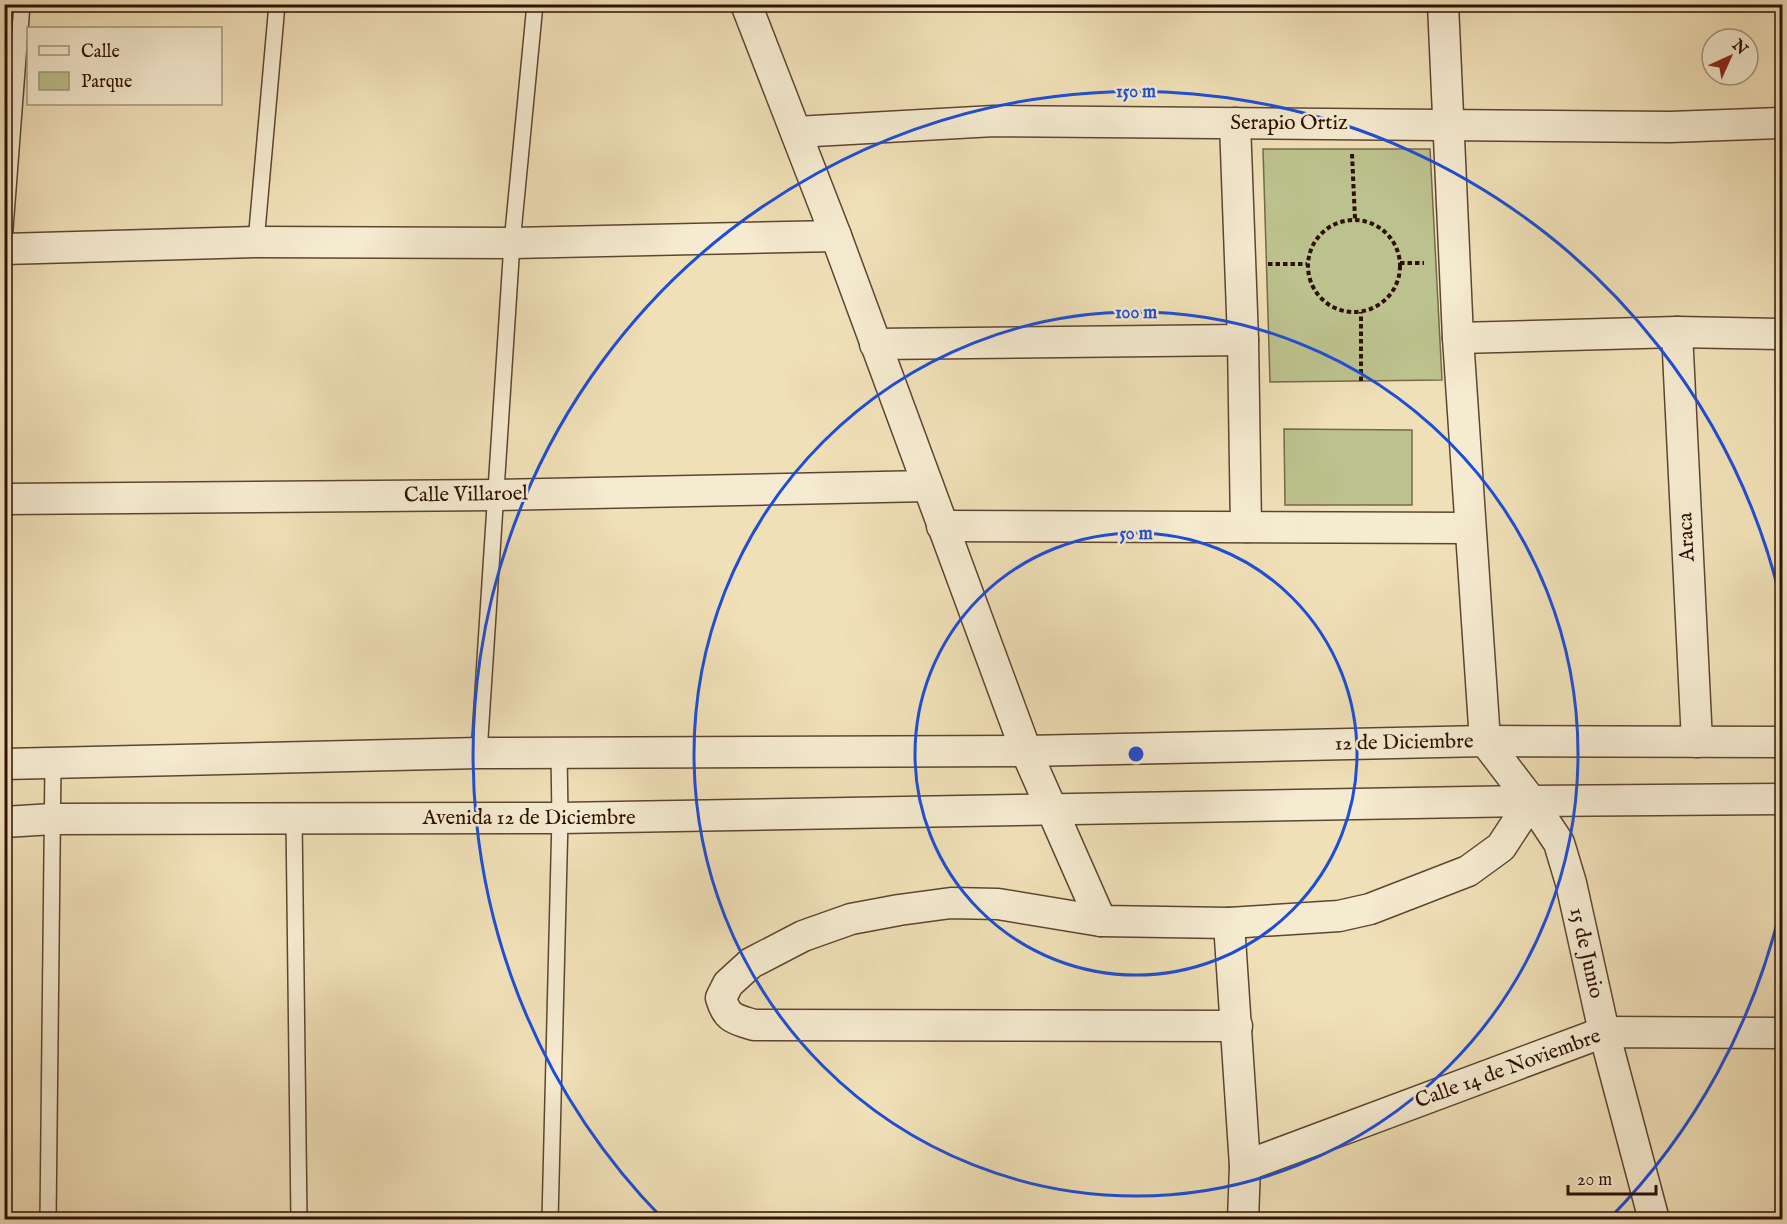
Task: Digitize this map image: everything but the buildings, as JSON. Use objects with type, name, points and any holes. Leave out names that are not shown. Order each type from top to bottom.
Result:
[{"type":"street","points":[[746,4],[836,236],[1026,752],[1101,921]]},
{"type":"street","points":[[1443,4],[1458,338],[1485,741]]},
{"type":"street","name":"Serapio Ortiz","points":[[796,132],[994,121],[1670,127],[1782,123]]},
{"type":"street","points":[[1235,123],[1243,340],[1246,527]]},
{"type":"street","points":[[4,249],[256,242],[512,243],[836,236]]},
{"type":"street","points":[[1458,338],[1677,332],[1782,334]]},
{"type":"street","name":"Araca","points":[[1677,332],[1697,742]]},
{"type":"street","points":[[875,344],[1243,340]]},
{"type":"street","name":"Calle Villaroel","points":[[4,499],[496,495],[928,486]]},
{"type":"street","points":[[942,526],[1470,528]]},
{"type":"street","name":"12 de Diciembre","points":[[1026,752],[1485,741],[1782,741]]},
{"type":"street","name":"15 de Junio","points":[[1485,741],[1532,801],[1559,843],[1571,883],[1604,1032],[1654,1220]]},
{"type":"street","points":[[4,764],[559,752],[1026,752]]},
{"type":"street","points":[[1053,810],[1782,799]]},
{"type":"street","points":[[1237,1026],[754,1025],[730,1016],[724,1011],[721,998],[728,984],[752,963],[803,936],[851,919],[951,903],[998,904],[1101,921],[1229,923],[1338,916],[1370,909],[1468,871],[1501,848],[1532,801]]},
{"type":"street","name":"Avenida 12 de Diciembre","points":[[4,822],[53,819],[560,818],[1053,810]]},
{"type":"street","points":[[1229,923],[1245,1166],[1243,1220]]},
{"type":"street","name":"Calle 14 de Noviembre","points":[[1245,1166],[1604,1032],[1782,1033]]},
{"type":"lane","points":[[4,242],[22,4]]},
{"type":"lane","points":[[256,242],[277,4]]},
{"type":"lane","points":[[479,753],[512,243],[535,4]]},
{"type":"lane","points":[[550,1220],[560,818],[559,752]]},
{"type":"lane","points":[[48,1220],[53,763]]},
{"type":"lane","points":[[294,818],[299,1220]]},
{"type":"path","points":[[1351,124],[1355,219]]},
{"type":"path","points":[[1355,219],[1370,222],[1383,229],[1393,240],[1399,253],[1401,267],[1398,284],[1389,297],[1376,307],[1361,312],[1345,312],[1330,305],[1317,295],[1310,280],[1307,264],[1310,250],[1317,237],[1328,227],[1341,221],[1355,219]]},
{"type":"path","points":[[1240,263],[1307,264]]},
{"type":"path","points":[[1361,312],[1361,381]]},
{"type":"green space","points":[[1263,149],[1430,149],[1442,380],[1270,382]]},
{"type":"green space","points":[[1284,429],[1412,430],[1412,505],[1285,505]]}]
